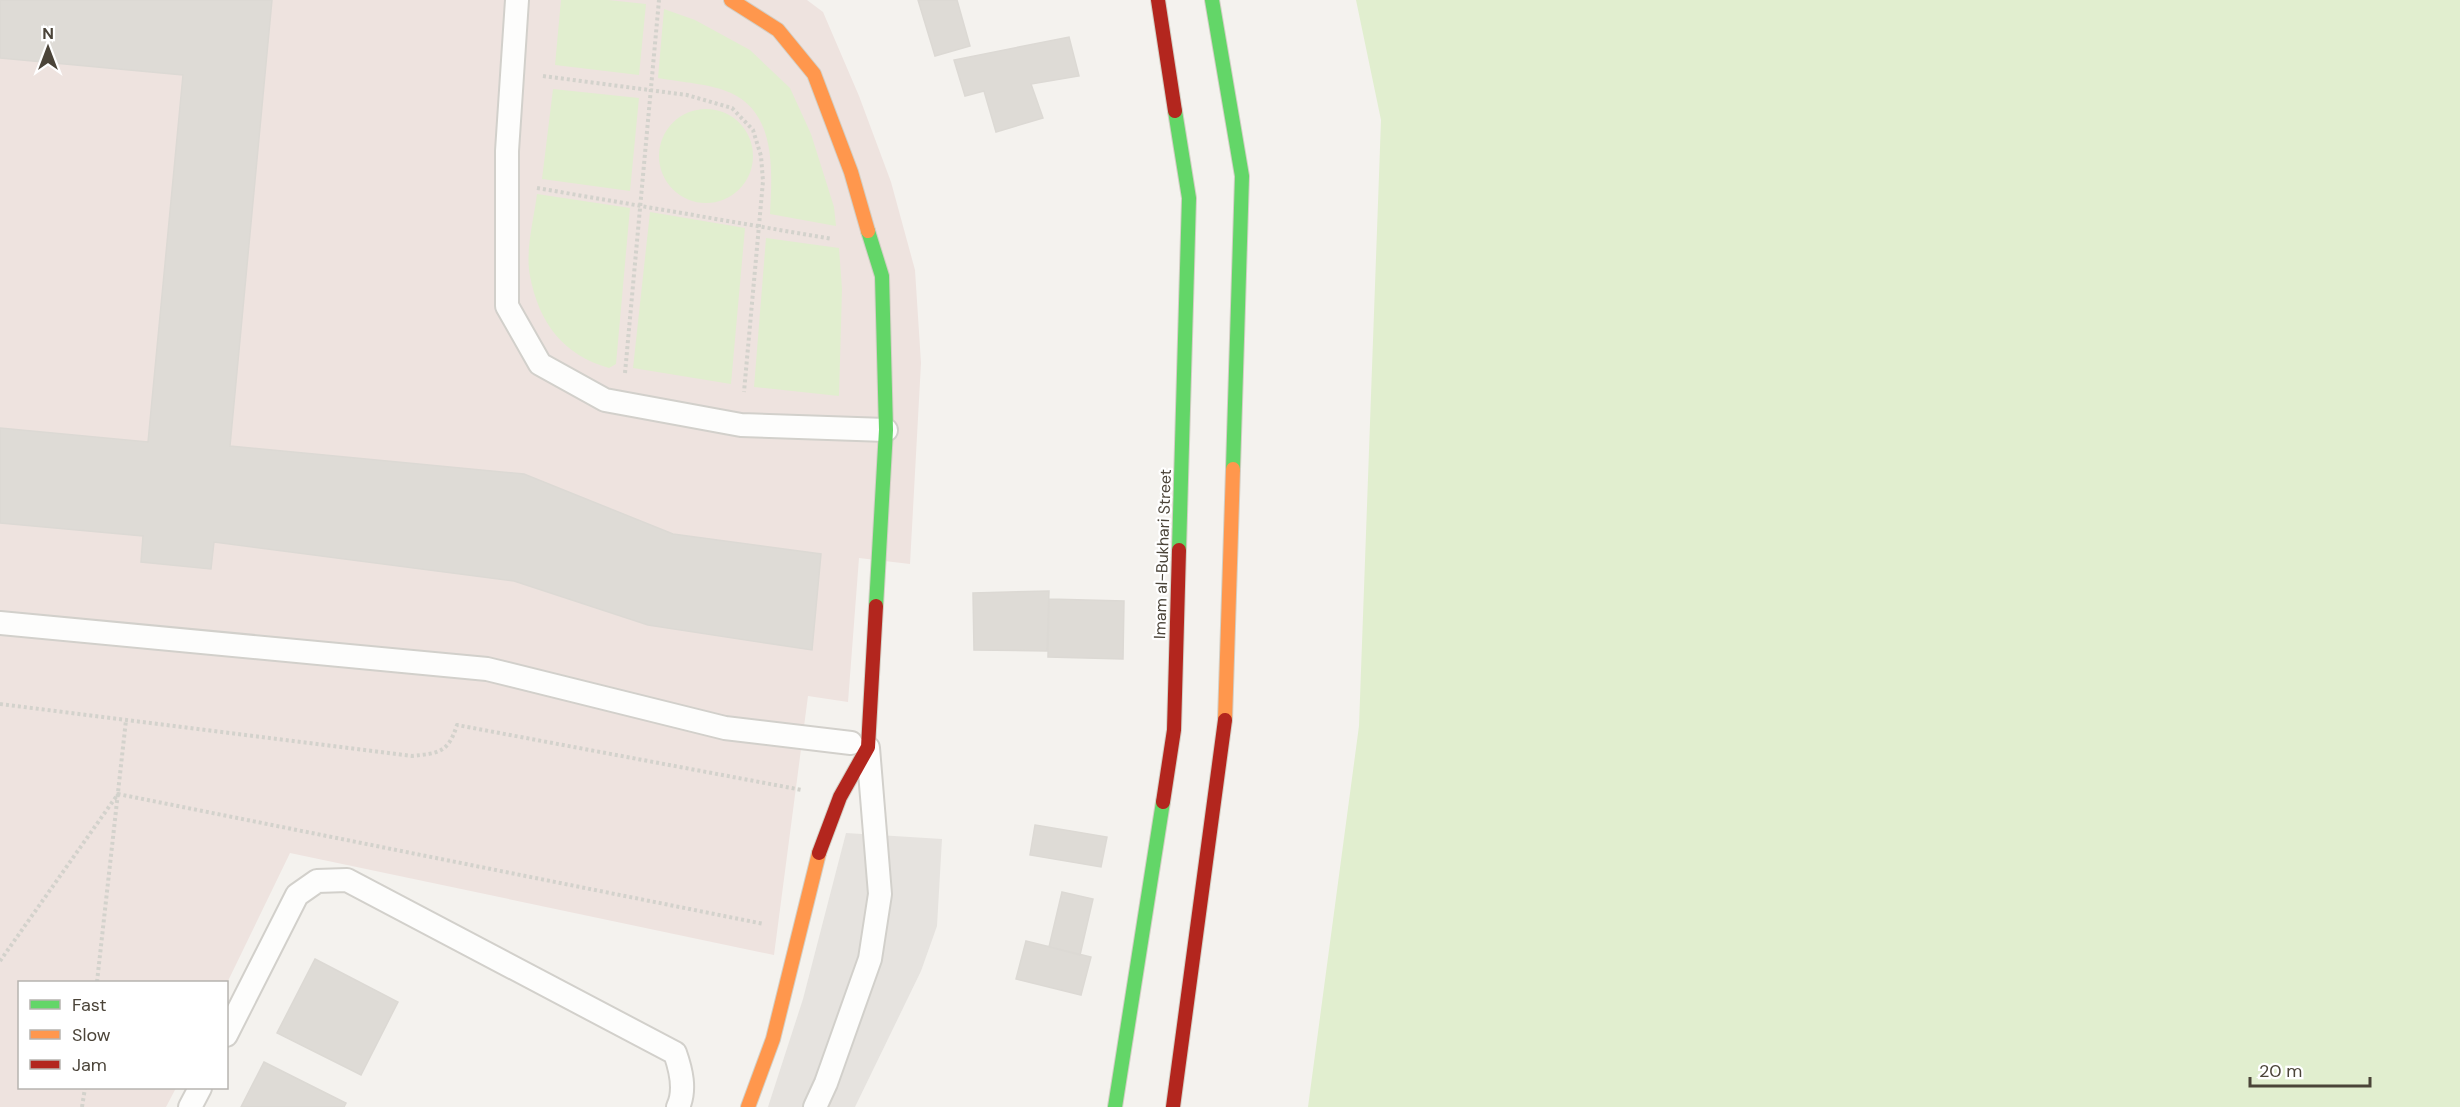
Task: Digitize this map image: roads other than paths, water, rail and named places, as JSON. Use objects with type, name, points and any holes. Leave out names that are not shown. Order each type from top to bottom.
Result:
[{"type":"main road","points":[[731,0],[778,30],[814,74],[851,172],[882,276],[886,430],[859,745],[818,855],[772,1039],[748,1107]]},
{"type":"main road","name":"Imam al-Bukhari Street","points":[[1115,1107],[1174,730],[1189,198],[1158,0]]},
{"type":"main road","points":[[1173,1107],[1225,720],[1242,176],[1212,0]]},
{"type":"lane","points":[[517,0],[507,183],[507,306],[540,364],[605,400],[741,425],[886,430]]},
{"type":"lane","points":[[0,623],[488,669],[725,728],[859,745],[880,894],[870,959],[830,1072],[815,1107]]},
{"type":"lane","points":[[228,1031],[297,895],[317,881],[347,880],[675,1053],[682,1073],[678,1107]]},
{"type":"lane","points":[[190,1107],[199,1089]]}]
